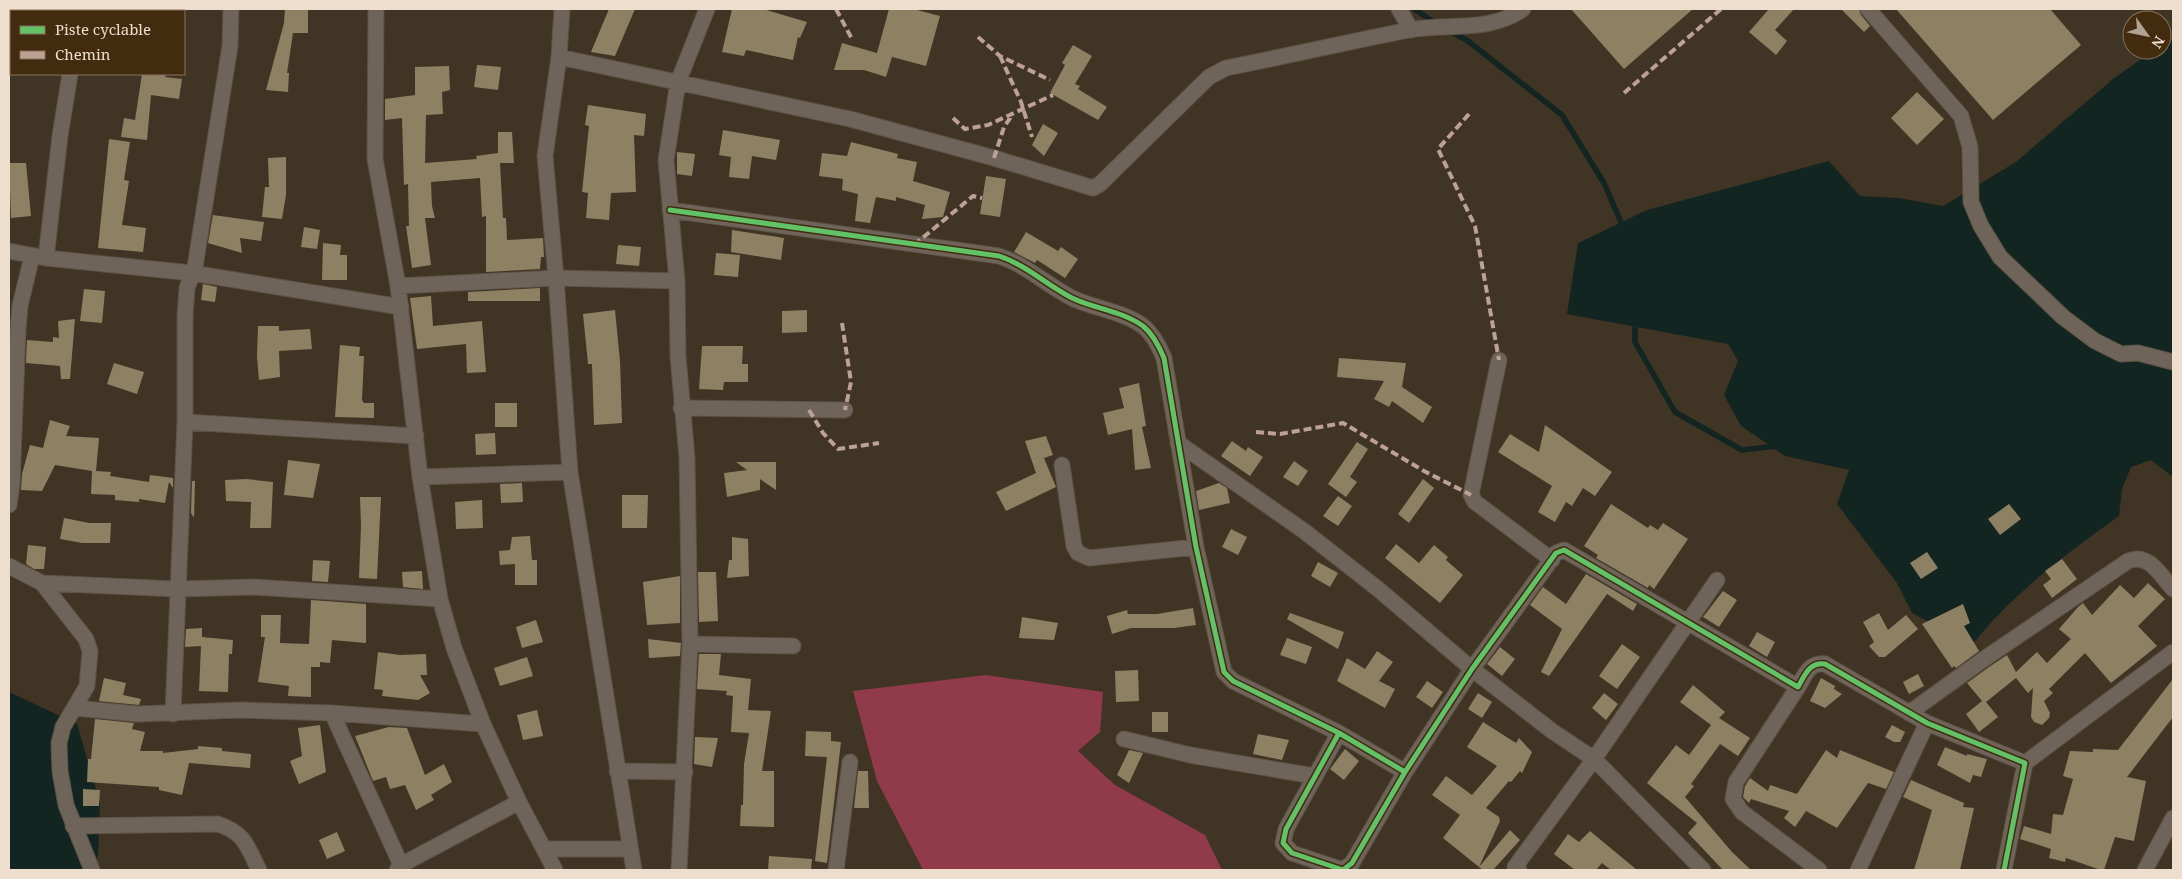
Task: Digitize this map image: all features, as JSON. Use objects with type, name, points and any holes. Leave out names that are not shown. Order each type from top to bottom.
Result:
[{"type":"street","points":[[173,714],[187,288],[192,273],[230,46],[231,9]]},
{"type":"street","points":[[376,9],[375,159],[398,286],[420,477],[440,599],[454,648],[482,724],[519,802],[555,870]]},
{"type":"street","points":[[562,9],[559,57],[545,156],[570,472],[634,870]]},
{"type":"street","points":[[679,870],[690,644],[687,458],[681,408],[677,281],[666,160],[678,82],[707,9]]},
{"type":"street","points":[[1400,9],[1411,30]]},
{"type":"street","points":[[559,57],[850,119],[994,158],[1093,188],[1100,184],[1209,77],[1226,68],[1411,30],[1489,24],[1513,16],[1523,9]]},
{"type":"street","points":[[1868,9],[1961,116],[1970,147],[1971,202],[1981,226],[2000,257],[2063,317],[2096,341],[2121,354],[2138,353],[2173,362]]},
{"type":"street","points":[[9,505],[12,485],[12,374],[20,306],[39,257],[70,75]]},
{"type":"street","points":[[670,210],[999,256],[1010,260],[1072,297],[1130,318],[1145,328],[1157,342],[1164,358],[1196,547],[1224,672],[1227,678],[1340,733],[1405,772]]},
{"type":"street","points":[[9,251],[39,257],[192,273],[401,307]]},
{"type":"street","points":[[398,286],[556,278],[677,281]]},
{"type":"street","points":[[1499,360],[1471,496],[1475,502],[1552,560]]},
{"type":"street","points":[[681,408],[845,410]]},
{"type":"street","points":[[184,422],[416,436]]},
{"type":"street","points":[[1178,443],[1304,531],[1378,589],[1472,669],[1552,731],[1594,759],[1703,870]]},
{"type":"street","points":[[1062,465],[1074,546],[1083,556],[1089,558],[1196,547]]},
{"type":"street","points":[[420,477],[570,472]]},
{"type":"street","points":[[1340,733],[1314,776],[1286,829],[1283,843],[1292,853],[1342,870],[1352,863],[1405,772],[1472,669],[1556,553],[1564,550],[1798,687]]},
{"type":"street","points":[[1909,713],[1984,658],[2134,558],[2149,562],[2173,589]]},
{"type":"street","points":[[9,566],[42,583],[86,639],[90,651],[87,686],[63,727],[59,742],[60,771],[66,805],[92,870]]},
{"type":"street","points":[[1516,869],[1717,580]]},
{"type":"street","points":[[42,583],[176,588],[253,587],[440,599]]},
{"type":"street","points":[[690,644],[793,646]]},
{"type":"street","points":[[2004,870],[2025,763],[2173,652]]},
{"type":"street","points":[[1819,870],[1742,812],[1733,799],[1736,782],[1810,667],[1817,663],[1825,664],[1927,723],[2025,763]]},
{"type":"street","points":[[75,708],[138,714],[240,710],[332,712],[482,724]]},
{"type":"street","points":[[332,712],[399,868],[519,802]]},
{"type":"street","points":[[1858,870],[1927,723]]},
{"type":"street","points":[[1124,739],[1190,754],[1314,776]]},
{"type":"street","points":[[836,870],[850,762]]},
{"type":"street","points":[[617,771],[685,772]]},
{"type":"street","points":[[2146,870],[2173,818]]},
{"type":"street","points":[[73,826],[218,824],[232,829],[242,836],[259,870]]},
{"type":"street","points":[[545,849],[630,849]]},
{"type":"shaded area","points":[[986,675],[1103,692],[1100,732],[1078,751],[1115,785],[1205,835],[1222,870],[923,870],[877,781],[853,691]]},
{"type":"water","points":[[2172,40],[2173,477],[2151,460],[2131,467],[2122,489],[2119,516],[2079,545],[2022,592],[1972,645],[1912,613],[1897,583],[1837,504],[1849,470],[1785,456],[1741,426],[1724,395],[1738,361],[1728,344],[1567,314],[1578,243],[1647,210],[1829,161],[1860,196],[1899,198],[1943,206],[2016,162],[2113,79],[2140,60],[2172,60]]},
{"type":"water","points":[[9,692],[77,724],[100,803],[98,855],[95,870],[9,870]]},
{"type":"building","points":[[285,9],[308,9],[308,33],[293,33],[287,73],[289,73],[288,92],[266,90],[284,23]]},
{"type":"building","points":[[609,9],[635,9],[615,56],[591,52]]},
{"type":"building","points":[[732,9],[763,9],[807,22],[800,38],[798,37],[793,60],[746,50],[744,56],[722,52]]},
{"type":"building","points":[[889,9],[913,9],[940,16],[926,66],[892,57],[886,77],[864,70],[834,70],[842,43],[877,53]]},
{"type":"building","points":[[1571,9],[1693,9],[1624,69]]},
{"type":"building","points":[[1769,9],[1794,9],[1775,30],[1787,41],[1776,55],[1749,32]]},
{"type":"building","points":[[1841,9],[1859,9],[1861,15],[1870,26],[1864,32]]},
{"type":"building","points":[[1896,9],[2050,9],[2081,45],[1993,120]]},
{"type":"building","points":[[1073,45],[1092,56],[1075,84],[1080,86],[1078,89],[1107,107],[1098,120],[1050,93],[1065,65],[1062,63]]},
{"type":"building","points":[[477,65],[501,67],[498,90],[474,87]]},
{"type":"building","points":[[449,66],[450,90],[442,92],[443,114],[426,115],[425,163],[477,159],[476,156],[498,153],[498,132],[512,132],[514,163],[500,163],[503,218],[506,218],[507,240],[543,238],[544,257],[541,257],[540,269],[486,272],[486,216],[482,217],[480,178],[431,182],[432,206],[435,218],[425,218],[431,265],[412,268],[406,226],[409,226],[408,184],[404,185],[402,118],[385,120],[385,99],[415,95],[415,67]]},
{"type":"building","points":[[142,75],[166,75],[165,77],[182,79],[179,99],[151,95],[147,140],[121,137],[124,118],[135,120]]},
{"type":"building","points":[[1917,92],[1944,119],[1917,145],[1891,118]]},
{"type":"building","points":[[588,105],[646,114],[644,136],[634,135],[636,192],[611,193],[609,220],[586,218],[588,193],[582,192],[589,126],[585,125]]},
{"type":"building","points":[[1043,124],[1058,133],[1044,156],[1032,145]]},
{"type":"building","points":[[723,130],[780,140],[776,160],[752,156],[749,179],[729,177],[731,157],[719,155]]},
{"type":"building","points":[[109,139],[130,142],[124,180],[129,181],[122,225],[146,228],[143,252],[98,248]]},
{"type":"building","points":[[851,142],[898,154],[897,158],[917,162],[913,181],[950,192],[943,217],[922,219],[925,205],[896,197],[896,201],[876,197],[870,223],[855,221],[858,194],[842,190],[843,179],[819,176],[822,153],[847,156]]},
{"type":"building","points":[[677,152],[695,154],[692,176],[677,174]]},
{"type":"building","points":[[286,157],[286,195],[282,219],[262,217],[265,187],[269,187],[268,158]]},
{"type":"building","points":[[9,163],[26,163],[31,216],[11,218]]},
{"type":"building","points":[[986,176],[1006,179],[1000,217],[980,214]]},
{"type":"building","points":[[213,215],[264,222],[261,241],[240,238],[242,253],[208,243]]},
{"type":"building","points":[[304,227],[320,230],[317,249],[301,247]]},
{"type":"building","points":[[732,230],[784,238],[781,260],[731,252]]},
{"type":"building","points":[[1026,232],[1058,251],[1061,247],[1078,259],[1065,278],[1037,260],[1035,263],[1014,252]]},
{"type":"building","points":[[323,243],[341,245],[340,255],[347,255],[347,280],[322,280]]},
{"type":"building","points":[[618,245],[641,247],[639,266],[616,264]]},
{"type":"building","points":[[716,253],[740,255],[738,277],[714,275]]},
{"type":"building","points":[[203,284],[217,287],[215,302],[201,300]]},
{"type":"building","points":[[540,288],[540,301],[468,301],[468,292]]},
{"type":"building","points":[[84,289],[105,291],[102,323],[80,321]]},
{"type":"building","points":[[431,296],[433,326],[482,321],[486,372],[467,373],[466,344],[417,349],[410,298]]},
{"type":"building","points":[[615,310],[620,361],[622,423],[594,425],[592,364],[588,364],[583,314]]},
{"type":"building","points":[[807,310],[807,332],[782,333],[782,311]]},
{"type":"building","points":[[75,319],[70,379],[61,379],[60,366],[26,363],[27,340],[53,342],[53,337],[59,338],[58,321]]},
{"type":"building","points":[[258,326],[279,326],[279,331],[310,329],[312,349],[279,351],[280,377],[259,380],[257,357]]},
{"type":"building","points":[[340,345],[360,347],[359,356],[364,356],[362,400],[364,403],[374,403],[374,418],[335,417]]},
{"type":"building","points":[[702,346],[743,346],[742,364],[748,364],[748,382],[724,382],[723,390],[699,389]]},
{"type":"building","points":[[1339,358],[1406,363],[1402,387],[1432,407],[1423,423],[1392,401],[1389,407],[1374,399],[1384,381],[1337,377]]},
{"type":"building","points":[[114,363],[144,372],[137,394],[107,384]]},
{"type":"building","points":[[1139,383],[1146,426],[1142,427],[1151,468],[1135,470],[1132,429],[1108,435],[1103,413],[1124,408],[1119,388]]},
{"type":"building","points":[[495,403],[517,403],[517,427],[495,427]]},
{"type":"building","points":[[50,420],[70,426],[66,436],[99,438],[96,471],[111,472],[110,476],[149,482],[150,475],[173,478],[173,488],[169,482],[165,503],[139,499],[139,502],[115,500],[115,495],[91,494],[92,471],[55,465],[42,491],[21,490],[22,474],[30,445],[43,448]]},
{"type":"building","points":[[1545,425],[1612,472],[1595,496],[1583,488],[1572,506],[1566,502],[1555,522],[1538,512],[1552,486],[1498,452],[1510,434],[1539,452]]},
{"type":"building","points":[[495,433],[496,454],[476,455],[475,434]]},
{"type":"building","points":[[1046,436],[1053,455],[1044,458],[1056,487],[1006,511],[996,492],[1036,473],[1025,441]]},
{"type":"building","points":[[1232,441],[1246,451],[1248,447],[1263,457],[1250,476],[1221,456]]},
{"type":"building","points":[[1357,442],[1368,449],[1350,477],[1357,482],[1346,497],[1328,484]]},
{"type":"building","points":[[288,460],[320,464],[313,498],[284,495]]},
{"type":"building","points":[[1294,461],[1308,471],[1298,486],[1283,477]]},
{"type":"building","points":[[736,462],[776,462],[776,490],[760,479],[760,490],[727,497],[724,473],[747,470]]},
{"type":"building","points":[[246,479],[273,482],[271,528],[250,528],[251,502],[226,501],[225,480]]},
{"type":"building","points":[[1423,479],[1434,488],[1409,523],[1398,514]]},
{"type":"building","points":[[192,481],[195,481],[194,518],[191,513]]},
{"type":"building","points":[[522,483],[523,502],[501,503],[500,484]]},
{"type":"building","points":[[1219,483],[1227,488],[1230,503],[1199,510],[1196,491]]},
{"type":"building","points":[[622,495],[648,495],[647,528],[622,528]]},
{"type":"building","points":[[1338,496],[1352,506],[1338,526],[1323,516]]},
{"type":"building","points":[[360,497],[381,497],[377,579],[359,578]]},
{"type":"building","points":[[482,500],[483,528],[456,529],[455,502]]},
{"type":"building","points":[[1611,504],[1648,528],[1650,525],[1658,530],[1663,523],[1688,539],[1654,589],[1649,585],[1648,588],[1596,558],[1598,555],[1584,546]]},
{"type":"building","points":[[2009,504],[2021,519],[2000,535],[1988,519]]},
{"type":"building","points":[[64,518],[89,523],[111,523],[110,543],[82,543],[60,539]]},
{"type":"building","points":[[1231,529],[1247,537],[1238,555],[1222,547]]},
{"type":"building","points":[[530,536],[532,560],[537,560],[537,585],[515,585],[515,564],[500,565],[499,551],[510,550],[512,537]]},
{"type":"building","points":[[732,537],[748,539],[749,576],[727,578],[729,560],[732,560]]},
{"type":"building","points":[[1396,544],[1419,563],[1434,545],[1448,557],[1446,560],[1463,575],[1440,603],[1385,558]]},
{"type":"building","points":[[28,545],[46,547],[44,569],[34,569],[26,564]]},
{"type":"building","points":[[1927,552],[1938,568],[1921,579],[1910,563]]},
{"type":"building","points":[[2062,559],[2077,579],[2052,598],[2043,585],[2051,579],[2045,571]]},
{"type":"building","points":[[313,560],[330,561],[328,582],[312,581]]},
{"type":"building","points":[[1318,562],[1338,573],[1330,587],[1311,576]]},
{"type":"building","points":[[422,571],[423,589],[403,587],[402,572]]},
{"type":"building","points":[[698,572],[716,572],[718,621],[699,622]]},
{"type":"building","points":[[1586,574],[1637,604],[1633,611],[1607,594],[1549,676],[1541,672],[1562,629],[1530,605],[1543,587],[1566,604]]},
{"type":"building","points":[[680,576],[680,623],[647,625],[643,582]]},
{"type":"building","points":[[2148,583],[2165,599],[2138,626],[2157,646],[2111,683],[2085,653],[2049,689],[2053,693],[2044,701],[2050,713],[2049,718],[2042,725],[2034,722],[2031,717],[2033,688],[2028,693],[2016,678],[1986,702],[1998,717],[1979,732],[1966,714],[1982,701],[1967,683],[2007,655],[2016,672],[2037,652],[2047,663],[2071,639],[2059,629],[2083,603],[2092,615],[2120,585],[2134,598]]},
{"type":"building","points":[[1723,591],[1737,600],[1719,627],[1703,617]]},
{"type":"building","points":[[311,600],[366,604],[366,643],[332,640],[330,663],[320,662],[320,667],[311,667],[311,697],[288,696],[289,686],[258,682],[265,637],[261,637],[261,615],[281,615],[280,643],[309,644]]},
{"type":"building","points":[[1963,604],[1970,623],[1964,626],[1979,651],[1956,668],[1954,666],[1952,668],[1922,624]]},
{"type":"building","points":[[1193,608],[1196,625],[1174,628],[1131,628],[1112,634],[1107,616],[1127,610],[1128,614],[1157,614]]},
{"type":"building","points":[[1290,613],[1344,632],[1338,649],[1287,619]]},
{"type":"building","points":[[1879,613],[1888,630],[1906,615],[1918,629],[1885,657],[1879,657],[1869,646],[1874,642],[1863,622]]},
{"type":"building","points":[[1022,617],[1058,623],[1054,640],[1019,638]]},
{"type":"building","points":[[536,620],[543,642],[522,648],[516,627]]},
{"type":"building","points":[[202,628],[202,637],[233,640],[232,654],[229,654],[228,692],[199,691],[201,646],[185,647],[186,629]]},
{"type":"building","points":[[1757,632],[1775,642],[1767,657],[1749,646]]},
{"type":"building","points":[[1287,638],[1312,647],[1306,664],[1280,655]]},
{"type":"building","points":[[648,639],[681,643],[680,656],[649,658]]},
{"type":"building","points":[[1622,644],[1640,657],[1617,689],[1599,676]]},
{"type":"building","points":[[1500,647],[1515,659],[1502,676],[1487,664]]},
{"type":"building","points":[[1377,651],[1393,662],[1379,681],[1395,689],[1385,708],[1337,681],[1347,658],[1365,669]]},
{"type":"building","points":[[378,652],[400,655],[426,654],[427,675],[420,675],[430,693],[418,700],[382,696],[383,690],[374,689]]},
{"type":"building","points":[[699,654],[721,654],[719,675],[751,679],[748,710],[771,711],[762,771],[774,771],[774,827],[740,826],[741,805],[743,805],[744,764],[749,733],[731,732],[733,696],[726,695],[727,691],[697,689]]},
{"type":"building","points":[[527,657],[533,676],[500,686],[494,668]]},
{"type":"building","points":[[1138,670],[1139,701],[1116,702],[1115,671]]},
{"type":"building","points":[[1918,674],[1924,686],[1909,694],[1903,682]]},
{"type":"building","points":[[104,678],[126,683],[123,695],[141,699],[139,705],[99,701]]},
{"type":"building","points":[[1821,678],[1835,686],[1834,689],[1842,694],[1825,708],[1810,701]]},
{"type":"building","points":[[2173,679],[2173,717],[2127,777],[2146,781],[2134,841],[2115,837],[2104,870],[2101,870],[2066,858],[2065,862],[2049,858],[2051,849],[2020,839],[2024,826],[2051,834],[2053,814],[2063,815],[2073,779],[2063,776],[2070,751],[2093,752],[2093,749],[2118,750]]},
{"type":"building","points":[[1427,681],[1443,692],[1432,708],[1416,697]]},
{"type":"building","points":[[1693,685],[1725,712],[1719,718],[1750,738],[1738,756],[1720,744],[1691,784],[1694,786],[1685,797],[1732,852],[1751,870],[1723,870],[1688,833],[1697,823],[1647,783],[1676,745],[1689,755],[1711,725],[1680,702]]},
{"type":"building","points":[[1478,693],[1492,702],[1482,718],[1468,709]]},
{"type":"building","points":[[1604,693],[1618,704],[1606,720],[1592,708]]},
{"type":"building","points":[[537,710],[543,736],[523,740],[517,715]]},
{"type":"building","points":[[1152,712],[1168,712],[1168,732],[1152,732]]},
{"type":"building","points":[[95,719],[134,723],[132,729],[145,732],[140,751],[163,751],[163,753],[198,749],[198,746],[222,748],[222,751],[251,754],[250,768],[189,763],[182,795],[159,790],[159,787],[87,782],[88,759],[91,759]]},
{"type":"building","points":[[1483,722],[1516,743],[1519,738],[1532,752],[1522,773],[1520,771],[1511,782],[1509,781],[1486,808],[1499,817],[1500,821],[1479,867],[1443,838],[1460,815],[1432,795],[1446,776],[1472,795],[1497,766],[1467,747]]},
{"type":"building","points":[[320,725],[326,772],[299,784],[290,761],[302,756],[298,728]]},
{"type":"building","points":[[1892,725],[1905,732],[1900,742],[1894,742],[1885,737]]},
{"type":"building","points":[[389,727],[407,728],[425,775],[444,764],[452,782],[431,795],[434,800],[416,810],[405,785],[390,789],[386,777],[373,781],[355,736]]},
{"type":"building","points":[[806,731],[831,732],[831,741],[841,742],[827,863],[815,861],[827,757],[805,756]]},
{"type":"building","points":[[1258,734],[1289,740],[1282,760],[1253,754]]},
{"type":"building","points":[[695,737],[718,738],[712,767],[694,764]]},
{"type":"building","points":[[1945,747],[1967,756],[1967,754],[1987,759],[1981,777],[1973,775],[1970,783],[1937,765]]},
{"type":"building","points":[[1345,749],[1359,761],[1344,780],[1330,769]]},
{"type":"building","points":[[1129,750],[1143,753],[1129,783],[1117,775]]},
{"type":"building","points":[[1826,750],[1837,758],[1840,750],[1894,772],[1886,789],[1868,783],[1837,828],[1806,811],[1795,827],[1784,818],[1789,811],[1751,799],[1749,803],[1743,797],[1745,786],[1750,778],[1768,791],[1770,785],[1797,794]]},
{"type":"building","points":[[858,771],[868,771],[869,808],[854,808]]},
{"type":"building","points":[[1911,780],[1964,803],[1963,807],[1974,808],[1960,870],[1914,870],[1932,810],[1903,797]]},
{"type":"building","points":[[83,789],[100,790],[99,806],[83,806]]},
{"type":"building","points":[[1510,830],[1520,840],[1493,870],[1483,870],[1479,867]]},
{"type":"building","points":[[1590,831],[1637,870],[1611,870],[1602,863],[1596,870],[1575,870],[1554,854],[1568,834],[1579,842]]},
{"type":"building","points":[[337,832],[345,851],[327,859],[319,840]]},
{"type":"building","points":[[769,856],[812,859],[811,870],[768,870]]},
{"type":"waterway","points":[[1414,9],[1437,24]]},
{"type":"waterway","points":[[1450,31],[1468,41],[1562,115],[1604,183],[1624,229]]},
{"type":"waterway","points":[[1635,321],[1635,342],[1675,412],[1742,450],[1777,446]]},
{"type":"marked path","points":[[836,9],[852,39]]},
{"type":"marked path","points":[[1624,93],[1721,9]]},
{"type":"marked path","points":[[978,37],[1000,56],[1050,80]]},
{"type":"marked path","points":[[1000,56],[1021,102],[1032,137]]},
{"type":"marked path","points":[[953,118],[965,129],[988,125],[1053,95]]},
{"type":"marked path","points":[[994,158],[1004,127],[1013,114]]},
{"type":"marked path","points":[[1469,114],[1438,149],[1475,226],[1499,360]]},
{"type":"marked path","points":[[914,245],[973,196],[982,198]]},
{"type":"marked path","points":[[842,323],[851,382],[845,410]]},
{"type":"marked path","points":[[809,410],[823,433],[838,449],[879,443]]},
{"type":"marked path","points":[[1256,432],[1280,434],[1343,423],[1424,471],[1471,495]]},
{"type":"cycle path","points":[[670,210],[999,256],[1027,270],[1072,298],[1117,313],[1143,326],[1155,340],[1164,358],[1196,547],[1224,672],[1233,681],[1339,733],[1405,772]]},
{"type":"cycle path","points":[[1339,733],[1286,829],[1283,843],[1292,853],[1343,870],[1352,863],[1405,772],[1472,669],[1556,553],[1564,550],[1798,687],[1811,667],[1825,664],[1927,723],[2025,763],[2004,870]]}]
